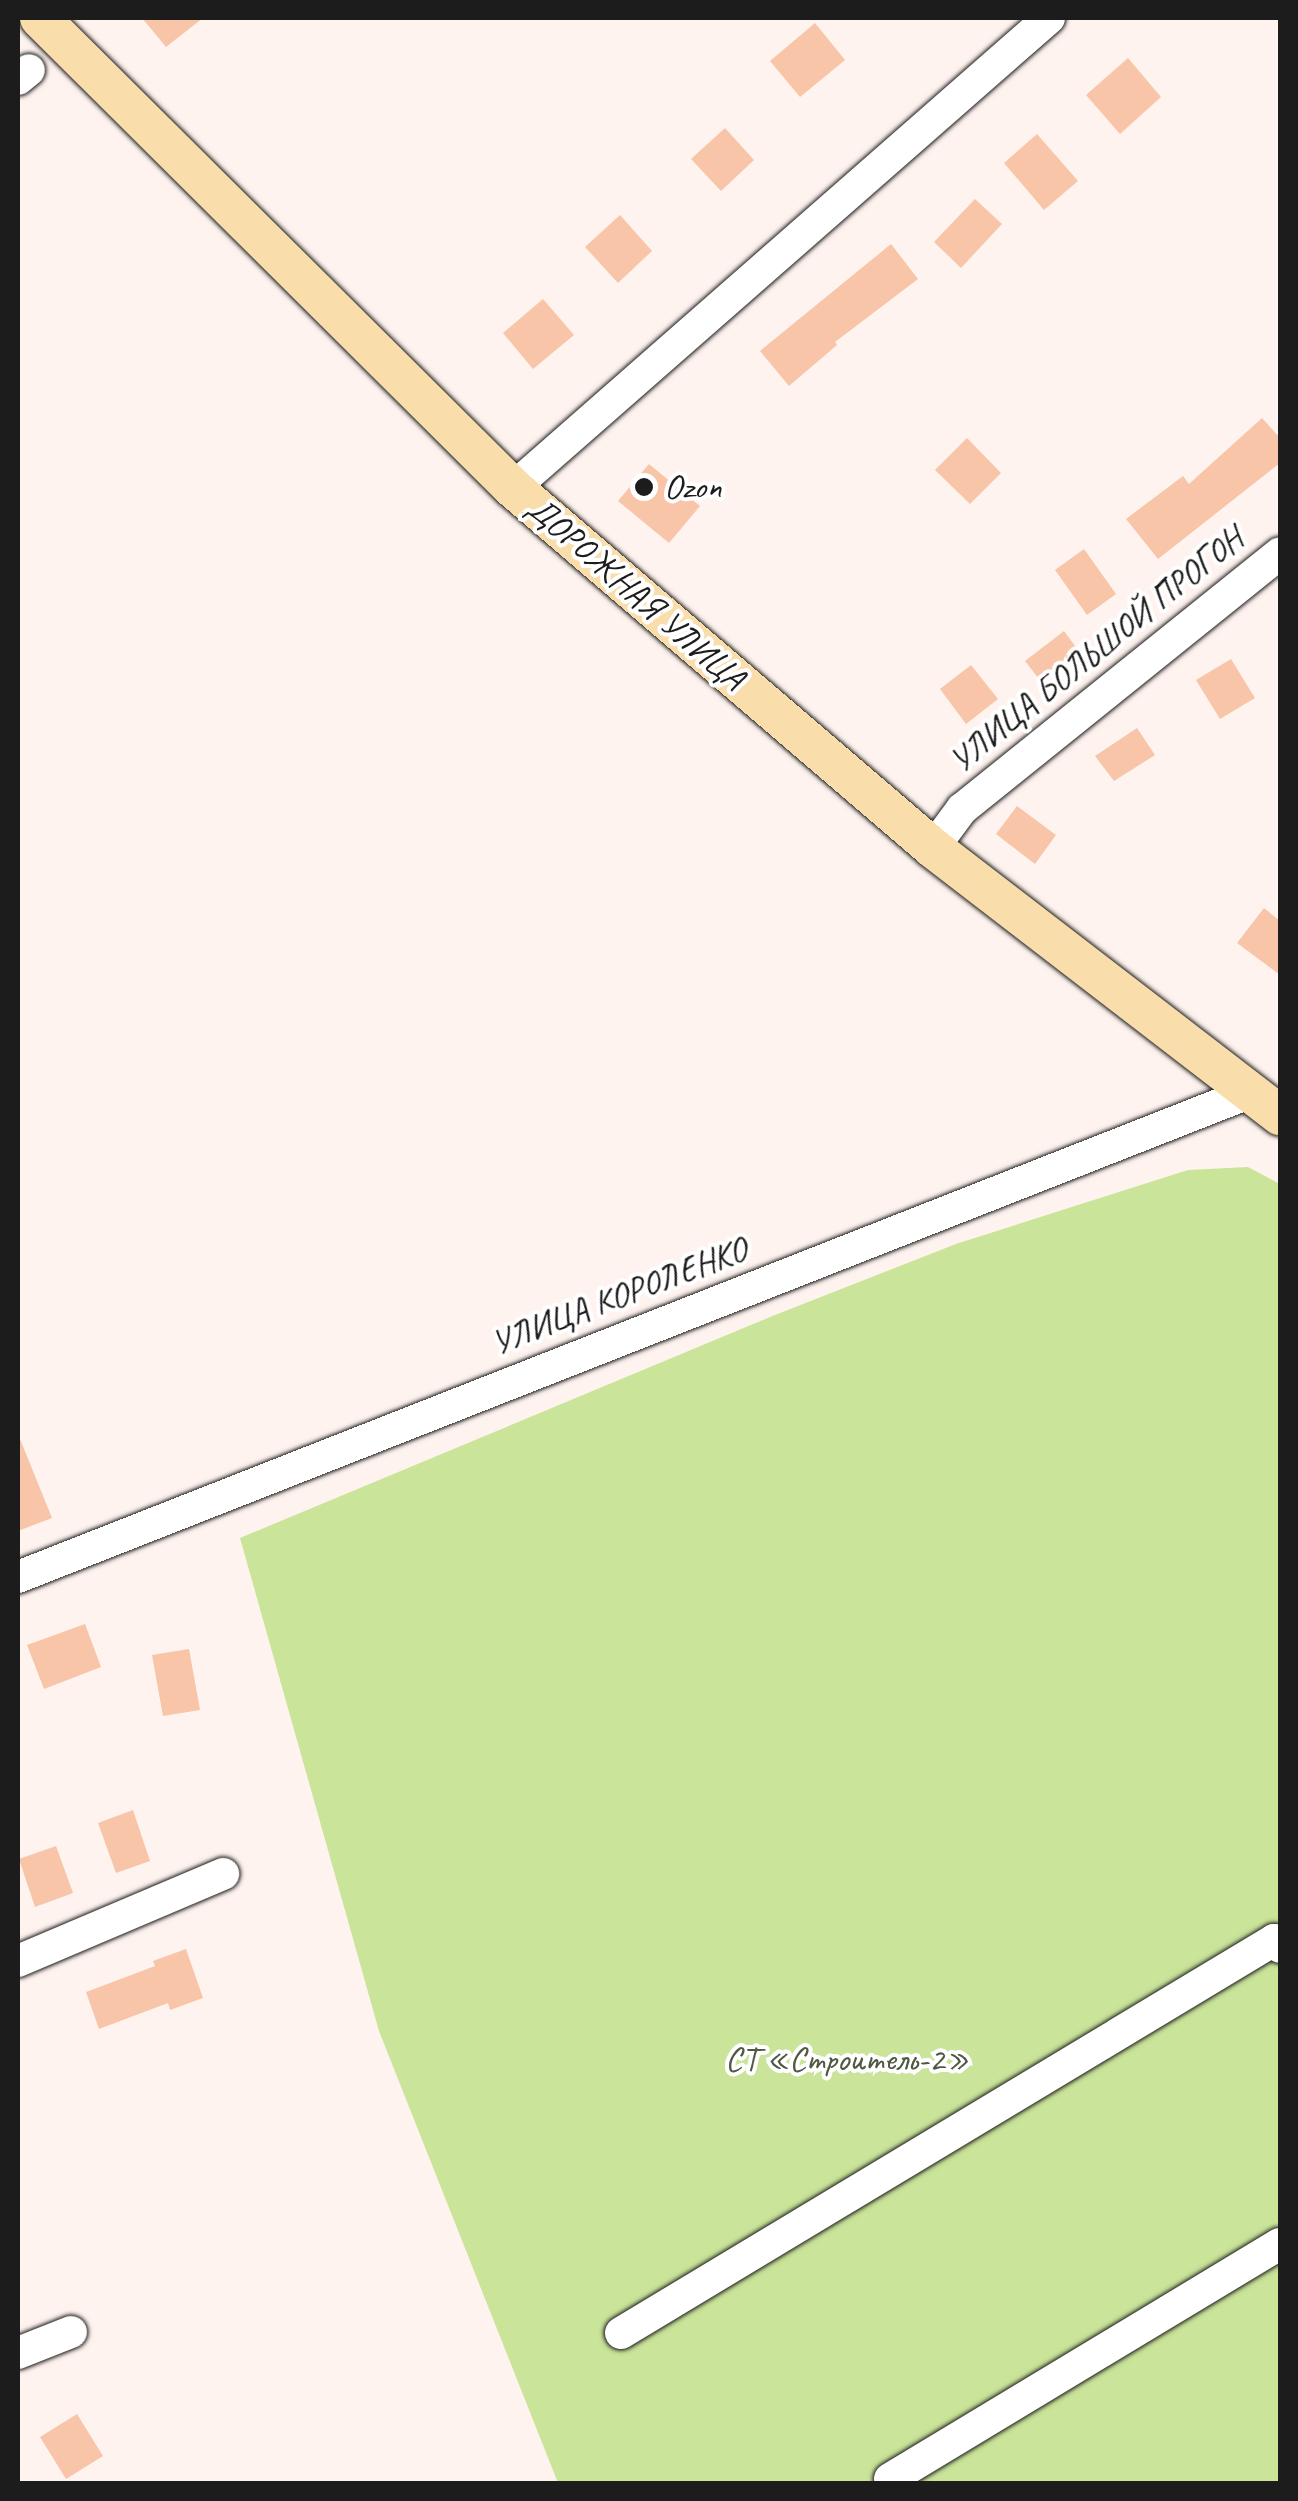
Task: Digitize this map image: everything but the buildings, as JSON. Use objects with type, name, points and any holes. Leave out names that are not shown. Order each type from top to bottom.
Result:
[{"type":"main road","name":"ДОРОЖНАЯ УЛИЦА","points":[[40,18],[513,488],[933,848],[1266,1103]]},
{"type":"street","points":[[513,488],[1049,18]]},
{"type":"street","name":"УЛИЦА БОЛЬШОЙ ПРОГОН","points":[[933,848],[962,809],[1280,553]]},
{"type":"street","name":"УЛИЦА КОРОЛЕНКО","points":[[18,1577],[1266,1103]]},
{"type":"street","points":[[18,1961],[223,1874]]},
{"type":"street","points":[[621,2333],[1274,1940],[1280,1947]]},
{"type":"street","points":[[890,2479],[1280,2244]]},
{"type":"street","points":[[18,2353],[71,2332]]},
{"type":"green space","name":"СТ «Строитель-2»","points":[[1248,1167],[1280,1184],[1280,2483],[558,2483],[379,2031],[240,1538],[775,1315],[956,1244],[1188,1170]]},
{"type":"place","name":"Ozon","points":[[644,487]]}]
